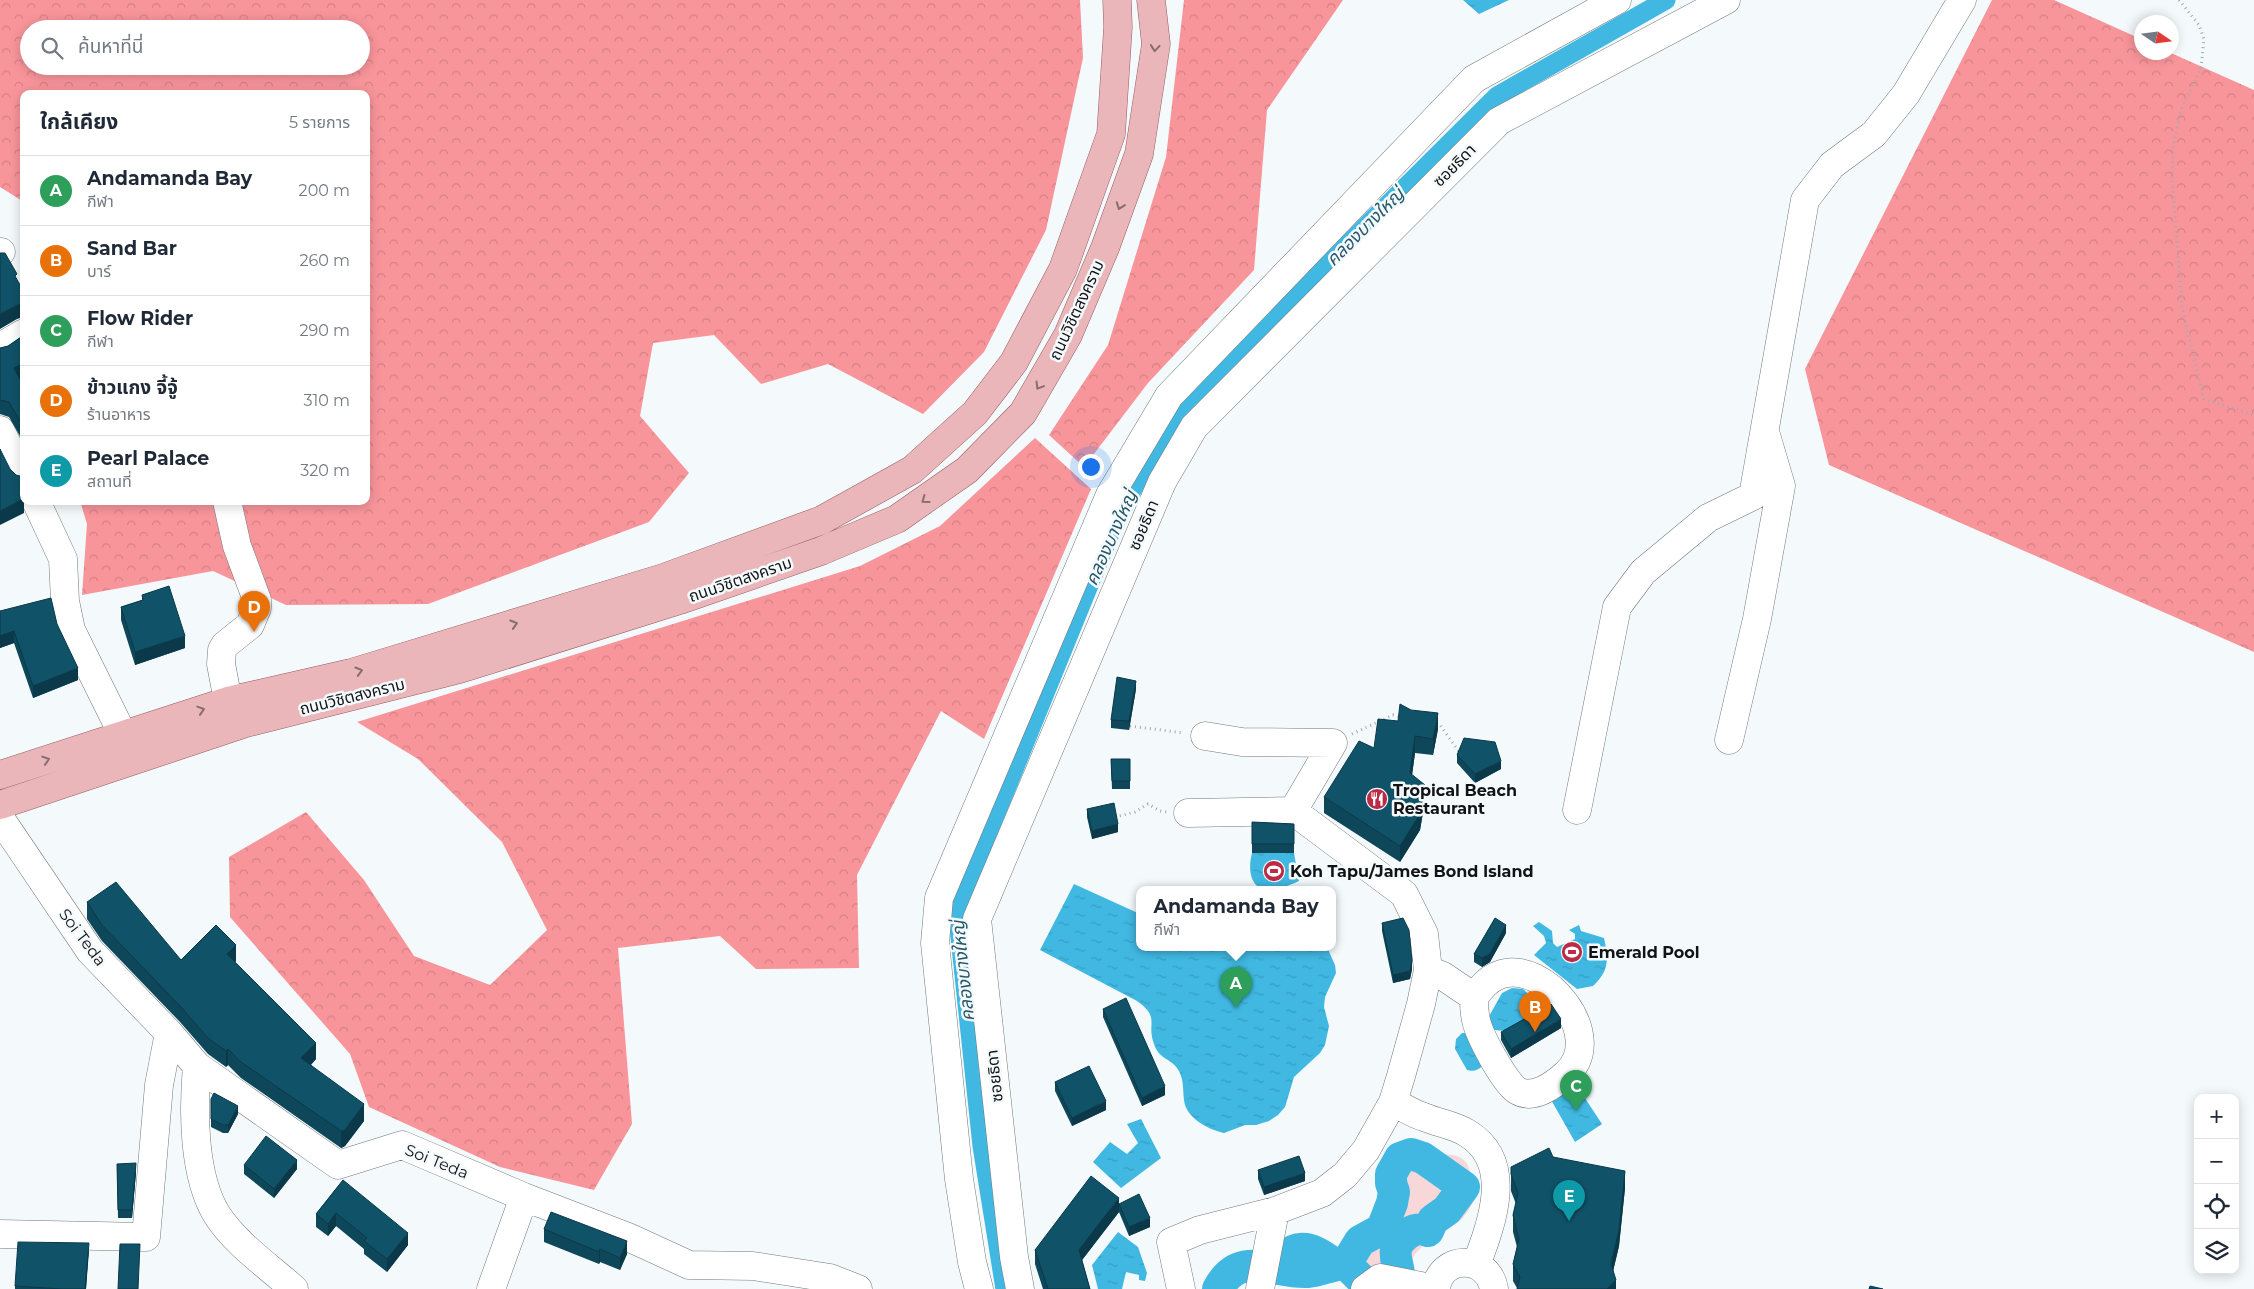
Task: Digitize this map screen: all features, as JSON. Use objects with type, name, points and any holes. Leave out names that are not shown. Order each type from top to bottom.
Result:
[{"type":"main road","name":"ถนนวิชิตสงคราม","points":[[0,775],[228,701],[351,673],[663,578],[822,520],[912,470],[975,413],[1014,362],[1064,270],[1111,134],[1118,27],[1117,0]]},
{"type":"main road","name":"ถนนวิชิตสงคราม","points":[[0,805],[246,723],[460,669],[680,600],[821,551],[905,514],[967,470],[1022,413],[1068,335],[1105,248],[1139,154],[1156,44],[1151,0]]},
{"type":"street","points":[[979,1289],[972,1262],[958,1179],[936,943],[939,898],[1110,495],[1169,396],[1474,79],[1617,0]]},
{"type":"street","name":"ซอยธิดา","points":[[1020,1289],[1014,1257],[977,919],[1162,482],[1194,427],[1499,121],[1726,0]]},
{"type":"street","points":[[1577,810],[1617,607],[1643,572],[1708,518],[1753,496],[1805,200],[1832,165],[1874,134],[1906,94],[1962,0]]},
{"type":"street","points":[[0,347],[20,335]]},
{"type":"street","points":[[1729,740],[1756,619],[1781,486],[1765,429]]},
{"type":"street","points":[[0,430],[20,468]]},
{"type":"street","points":[[38,505],[64,558],[65,601],[72,630],[123,735]]},
{"type":"street","points":[[228,505],[237,546],[257,600],[253,621],[222,650],[221,664],[228,701]]},
{"type":"street","points":[[1205,736],[1242,742],[1333,743],[1293,811]]},
{"type":"street","points":[[1182,1289],[1171,1242],[1200,1230],[1274,1218],[1322,1193],[1345,1175],[1366,1150],[1393,1102],[1421,1004],[1428,970],[1424,934],[1404,894],[1293,811],[1188,812]]},
{"type":"street","name":"Soi Teda","points":[[0,818],[90,951],[169,1033],[197,1066],[338,1165],[402,1145],[524,1197],[628,1237],[689,1265],[703,1277],[753,1266],[830,1278],[858,1289]]},
{"type":"street","points":[[1428,970],[1443,976],[1474,997]]},
{"type":"street","points":[[1520,972],[1537,978],[1567,1006],[1577,1024],[1581,1046],[1577,1062],[1556,1083],[1538,1092],[1527,1093],[1518,1091],[1508,1082],[1476,1021],[1474,997],[1485,983],[1500,974],[1520,972]]},
{"type":"street","points":[[0,1234],[146,1237],[159,1085],[169,1033]]},
{"type":"street","points":[[197,1066],[195,1100],[198,1151],[210,1202],[218,1216],[236,1238],[294,1289]]},
{"type":"street","points":[[1393,1102],[1423,1117],[1467,1133],[1484,1146],[1495,1168],[1497,1181],[1493,1209],[1476,1265]]},
{"type":"street","points":[[491,1289],[524,1197]]},
{"type":"street","points":[[1260,1287],[1274,1218]]},
{"type":"street","points":[[972,1262],[1014,1257]]},
{"type":"street","points":[[1365,1289],[1380,1278],[1434,1289],[1440,1276],[1446,1269],[1464,1262],[1476,1265],[1489,1274],[1494,1289]]},
{"type":"path","points":[[2179,0],[2199,24],[2204,39],[2201,68],[2182,107],[2173,146],[2172,179],[2182,307],[2204,398],[2254,415]]},
{"type":"path","points":[[1333,743],[1394,714],[1406,718]]},
{"type":"path","points":[[1431,724],[1440,725],[1461,754]]},
{"type":"path","points":[[1130,726],[1205,736]]},
{"type":"path","points":[[1115,817],[1135,812],[1148,804],[1160,811],[1188,812]]},
{"type":"shaded area","points":[[1406,1144],[1423,1158],[1451,1155],[1458,1156],[1463,1160],[1468,1165],[1470,1172],[1464,1187],[1470,1191],[1474,1199],[1459,1222],[1442,1231],[1428,1231],[1426,1243],[1415,1254],[1400,1281],[1362,1279],[1346,1264],[1360,1241],[1382,1229],[1386,1215],[1379,1188],[1380,1175],[1390,1150],[1398,1145]]},
{"type":"green space","points":[[0,0],[1080,0],[1083,58],[1046,230],[984,352],[923,414],[828,364],[761,384],[714,335],[653,343],[640,416],[689,473],[649,522],[428,604],[286,605],[213,571],[82,595],[87,524],[81,505],[370,505],[370,90],[20,90],[20,200],[0,187]]},
{"type":"green space","points":[[1184,0],[1343,0],[1267,110],[1254,270],[1148,383],[1084,467],[1049,435],[1108,345],[1166,157]]},
{"type":"green space","points":[[1992,0],[2054,0],[2134,36],[2134,60],[2179,60],[2179,57],[2254,90],[2254,652],[1829,465],[1805,369]]},
{"type":"green space","points":[[1035,438],[1091,489],[984,739],[941,711],[857,875],[859,968],[756,969],[720,936],[618,948],[632,1124],[594,1190],[500,1167],[369,1107],[350,1054],[230,917],[229,857],[306,812],[364,880],[414,956],[490,985],[547,930],[502,842],[418,759],[357,722],[860,566],[940,526]]},
{"type":"water","points":[[1463,0],[1509,0],[1479,14]]},
{"type":"water","name":"Koh Tapu/James Bond Island","points":[[1252,853],[1294,853],[1299,881],[1288,886],[1258,886],[1251,874]]},
{"type":"water","points":[[1074,884],[1136,912],[1136,951],[1329,951],[1335,965],[1336,973],[1325,997],[1324,1007],[1329,1026],[1325,1045],[1320,1053],[1294,1077],[1285,1107],[1278,1115],[1269,1121],[1256,1125],[1245,1125],[1224,1133],[1201,1124],[1191,1115],[1185,1105],[1182,1079],[1179,1071],[1156,1049],[1151,1031],[1151,1017],[1144,1007],[1137,1001],[1040,950]]},
{"type":"water","name":"Emerald Pool","points":[[1539,922],[1552,931],[1553,943],[1557,947],[1575,939],[1575,934],[1569,930],[1579,925],[1581,931],[1604,938],[1607,952],[1605,970],[1593,986],[1577,989],[1534,955],[1546,943],[1544,936],[1533,926]]},
{"type":"water","points":[[1512,988],[1523,989],[1534,999],[1530,1014],[1507,1030],[1502,1031],[1490,1028],[1487,1020],[1502,993]]},
{"type":"water","points":[[1462,1033],[1471,1033],[1484,1065],[1476,1070],[1467,1070],[1455,1049],[1456,1039]]},
{"type":"water","points":[[1575,1083],[1602,1124],[1575,1142],[1550,1098]]},
{"type":"water","points":[[1141,1119],[1161,1158],[1121,1188],[1093,1162],[1110,1142],[1127,1154],[1138,1143],[1127,1124]]},
{"type":"water","points":[[1118,1232],[1138,1247],[1147,1273],[1145,1281],[1139,1280],[1139,1275],[1126,1272],[1122,1289],[1098,1289],[1092,1265]]},
{"type":"building","points":[[0,253],[5,253],[17,274],[15,276],[20,285],[20,304],[0,314]]},
{"type":"building","points":[[20,338],[20,365],[14,368],[20,379],[20,421],[9,402],[0,400],[0,348],[8,346]]},
{"type":"building","points":[[0,449],[10,469],[20,476],[20,500],[0,511]]},
{"type":"building","points":[[169,586],[185,636],[135,652],[121,607],[143,600],[142,595]]},
{"type":"building","points":[[51,598],[57,624],[78,668],[33,686],[14,631],[0,636],[0,611]]},
{"type":"building","points":[[1117,677],[1136,681],[1129,721],[1111,720]]},
{"type":"building","name":"Tropical Beach Restaurant","points":[[1400,704],[1411,710],[1438,713],[1433,739],[1415,736],[1410,773],[1425,785],[1420,814],[1400,846],[1324,797],[1359,741],[1374,748],[1378,719],[1398,721]]},
{"type":"building","points":[[1464,738],[1495,742],[1501,761],[1475,774],[1457,755]]},
{"type":"building","points":[[1111,759],[1130,759],[1130,781],[1112,781]]},
{"type":"building","points":[[1114,803],[1118,824],[1092,831],[1087,809]]},
{"type":"building","points":[[1252,822],[1294,824],[1294,844],[1252,844]]},
{"type":"building","points":[[116,882],[181,960],[216,925],[236,945],[227,954],[316,1043],[301,1058],[364,1104],[345,1130],[341,1131],[241,1062],[228,1049],[226,1051],[208,1038],[102,925],[87,902]]},
{"type":"building","points":[[1403,918],[1409,930],[1412,961],[1410,971],[1393,975],[1382,923]]},
{"type":"building","points":[[1495,918],[1506,925],[1490,954],[1482,958],[1474,954]]},
{"type":"building","points":[[1126,998],[1165,1086],[1142,1098],[1103,1009]]},
{"type":"building","points":[[1551,1004],[1561,1019],[1511,1049],[1501,1032]]},
{"type":"building","points":[[1089,1066],[1106,1101],[1072,1118],[1055,1082]]},
{"type":"building","points":[[214,1093],[238,1106],[228,1125],[223,1125],[211,1119],[211,1099]]},
{"type":"building","points":[[266,1136],[297,1160],[274,1189],[244,1165]]},
{"type":"building","points":[[1549,1148],[1553,1157],[1625,1171],[1619,1230],[1611,1264],[1616,1280],[1607,1289],[1517,1289],[1520,1277],[1513,1264],[1519,1239],[1513,1215],[1518,1193],[1511,1174],[1511,1167]]},
{"type":"building","points":[[1299,1156],[1305,1173],[1264,1187],[1258,1170]]},
{"type":"building","points":[[136,1163],[132,1210],[118,1210],[117,1164]]},
{"type":"building","points":[[1091,1176],[1119,1198],[1079,1250],[1090,1289],[1048,1289],[1035,1250]]},
{"type":"building","points":[[343,1180],[408,1233],[387,1259],[364,1241],[367,1238],[336,1213],[328,1224],[316,1214]]},
{"type":"building","points":[[1139,1194],[1150,1218],[1129,1227],[1119,1204]]},
{"type":"building","points":[[551,1212],[627,1241],[620,1258],[600,1249],[599,1252],[544,1229]]},
{"type":"building","points":[[18,1242],[89,1243],[85,1289],[15,1286]]},
{"type":"building","points":[[120,1244],[140,1244],[138,1289],[118,1289]]},
{"type":"building","points":[[1870,1286],[1883,1289],[1869,1289]]},
{"type":"waterway","name":"คลองบางใหญ่","points":[[1005,1289],[982,1146],[957,909],[1114,524],[1144,468],[1181,410],[1497,96],[1666,0]]},
{"type":"waterway","points":[[1346,1264],[1360,1241],[1382,1229],[1394,1192],[1391,1174],[1400,1158],[1411,1154],[1423,1158],[1464,1187],[1447,1210],[1433,1220],[1428,1231],[1414,1230],[1399,1242],[1396,1248],[1399,1274],[1396,1289]]},
{"type":"waterway","points":[[1271,1268],[1287,1254],[1302,1249],[1317,1253],[1334,1264]]},
{"type":"waterway","points":[[1218,1289],[1227,1277],[1237,1269],[1247,1266],[1308,1272],[1346,1264],[1361,1279]]},
{"type":"place","name":"ข้าวแกง จี้จู้","points":[[254,632]]},
{"type":"place","name":"Tropical Beach Restaurant","points":[[1377,799]]},
{"type":"place","name":"Koh Tapu/James Bond Island","points":[[1274,871]]},
{"type":"place","name":"Emerald Pool","points":[[1572,952]]},
{"type":"place","name":"Andamanda Bay","points":[[1236,1008]]},
{"type":"place","name":"Sand Bar","points":[[1535,1032]]},
{"type":"place","name":"Flow Rider","points":[[1576,1111]]},
{"type":"place","name":"Pearl Palace","points":[[1569,1221]]}]
